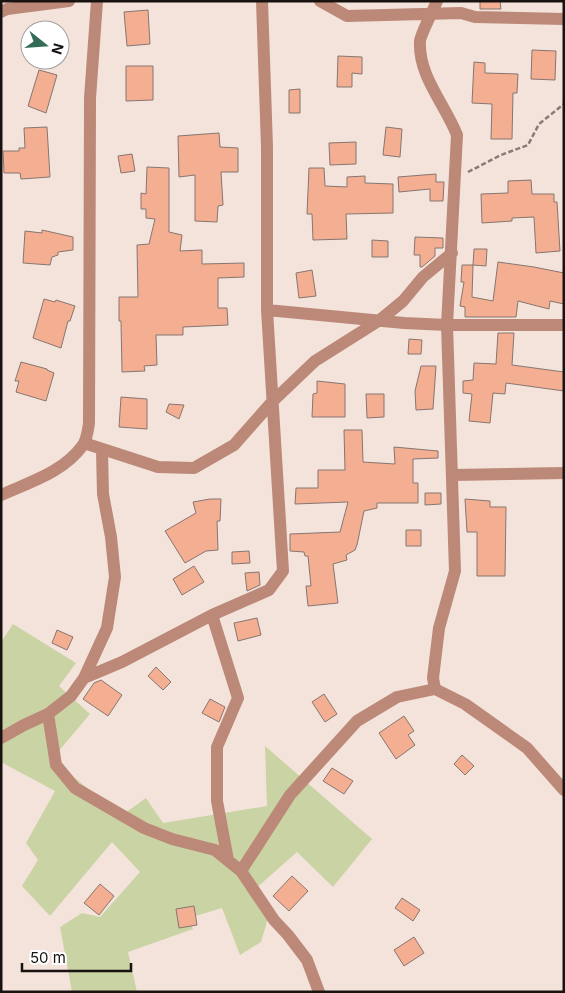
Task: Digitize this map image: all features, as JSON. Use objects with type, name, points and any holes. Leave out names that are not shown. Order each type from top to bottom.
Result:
[{"type":"street","points":[[1,12],[7,9],[69,1]]},
{"type":"street","points":[[1,495],[45,476],[70,459],[84,443],[89,423],[90,98],[97,1]]},
{"type":"street","points":[[84,678],[122,662],[212,615],[269,590],[283,571],[267,310],[267,147],[262,1]]},
{"type":"street","points":[[320,1],[347,16],[462,13],[475,17],[564,19]]},
{"type":"street","points":[[435,689],[433,678],[439,628],[455,571],[447,325],[457,134],[423,69],[420,40],[437,1]]},
{"type":"street","points":[[84,443],[158,467],[194,468],[234,445],[272,402],[315,361],[380,320],[404,301],[423,277],[452,253]]},
{"type":"street","points":[[267,310],[404,323],[564,325]]},
{"type":"street","points":[[1,738],[48,714],[71,696],[84,678],[106,628],[116,577],[103,494],[102,450]]},
{"type":"street","points":[[452,475],[564,473]]},
{"type":"street","points":[[212,615],[238,698],[216,747],[217,801],[228,860]]},
{"type":"street","points":[[241,871],[290,795],[357,721],[397,697],[435,689],[465,704],[527,748],[564,790]]},
{"type":"street","points":[[48,714],[56,765],[75,788],[144,828],[172,839],[215,850],[228,860],[241,871],[274,920],[307,960],[319,992]]},
{"type":"path","points":[[455,178],[501,155],[528,145],[539,124],[564,104]]},
{"type":"green space","points":[[13,624],[76,663],[59,686],[90,714],[52,759],[121,816],[146,798],[163,823],[267,806],[265,746],[372,839],[333,887],[297,852],[254,890],[271,908],[261,942],[240,955],[222,908],[189,918],[193,929],[128,952],[137,992],[72,992],[60,927],[82,913],[100,917],[140,872],[112,842],[50,916],[22,886],[38,860],[26,843],[55,791],[1,762],[1,642]]},
{"type":"building","points":[[480,1],[500,1],[501,9],[480,9]]},
{"type":"building","points":[[148,10],[150,44],[127,46],[124,12]]},
{"type":"building","points":[[532,50],[556,51],[555,80],[531,79]]},
{"type":"building","points":[[338,56],[362,57],[362,74],[352,73],[352,87],[337,87]]},
{"type":"building","points":[[474,62],[485,63],[485,73],[518,74],[517,93],[513,93],[512,139],[491,139],[492,104],[472,103]]},
{"type":"building","points":[[126,66],[153,66],[153,100],[126,101]]},
{"type":"building","points":[[39,70],[57,75],[46,113],[28,106]]},
{"type":"building","points":[[300,89],[300,113],[289,113],[289,90]]},
{"type":"building","points":[[47,127],[50,177],[21,179],[20,173],[4,173],[3,151],[19,151],[19,148],[25,148],[24,128]]},
{"type":"building","points":[[386,127],[402,129],[400,157],[383,155]]},
{"type":"building","points":[[219,133],[220,147],[238,148],[238,172],[221,172],[223,205],[218,206],[217,222],[195,221],[195,175],[179,177],[178,136]]},
{"type":"building","points":[[356,142],[356,164],[330,165],[329,143]]},
{"type":"building","points":[[132,154],[135,171],[121,173],[118,156]]},
{"type":"building","points":[[147,167],[169,168],[169,232],[182,235],[180,251],[202,250],[202,264],[244,263],[244,277],[218,278],[218,308],[227,308],[228,325],[183,327],[183,335],[156,335],[157,365],[144,366],[145,371],[122,372],[119,297],[138,297],[137,245],[149,244],[155,219],[146,218],[146,209],[141,209],[141,193],[146,194]]},
{"type":"building","points":[[309,168],[324,168],[325,186],[347,187],[347,177],[365,176],[365,183],[393,184],[393,213],[346,214],[347,239],[313,240],[312,214],[307,214]]},
{"type":"building","points":[[436,174],[436,182],[444,182],[443,201],[430,201],[430,189],[399,192],[398,177]]},
{"type":"building","points":[[531,180],[532,194],[554,194],[554,202],[557,202],[560,251],[536,253],[534,217],[512,218],[512,221],[482,223],[481,194],[508,193],[508,181]]},
{"type":"building","points":[[42,230],[73,237],[73,250],[58,252],[58,255],[52,257],[50,265],[23,263],[25,231],[42,233]]},
{"type":"building","points":[[415,237],[443,238],[443,248],[435,248],[435,256],[422,267],[420,267],[420,255],[414,255]]},
{"type":"building","points":[[372,240],[388,241],[388,257],[372,257]]},
{"type":"building","points":[[474,249],[487,249],[486,266],[473,265]]},
{"type":"building","points":[[498,262],[564,273],[564,304],[550,301],[549,309],[518,301],[516,317],[465,317],[465,307],[460,306],[464,282],[461,282],[462,265],[473,265],[472,297],[493,301]]},
{"type":"building","points":[[312,270],[316,296],[299,298],[296,273]]},
{"type":"building","points":[[44,299],[55,302],[56,300],[75,306],[70,321],[68,321],[61,348],[33,338]]},
{"type":"building","points":[[498,333],[514,333],[512,365],[564,372],[564,391],[506,383],[505,394],[493,393],[490,423],[469,421],[472,394],[463,393],[463,381],[473,380],[474,363],[496,364]]},
{"type":"building","points":[[409,339],[422,340],[421,354],[408,354]]},
{"type":"building","points":[[21,362],[47,369],[54,373],[46,401],[16,392],[19,381],[15,381]]},
{"type":"building","points":[[421,366],[436,366],[433,409],[416,410],[415,391]]},
{"type":"building","points":[[317,381],[345,384],[345,417],[312,417],[313,394],[317,393]]},
{"type":"building","points":[[366,394],[384,394],[384,417],[367,418]]},
{"type":"building","points":[[121,397],[147,399],[147,429],[119,427]]},
{"type":"building","points":[[169,404],[184,405],[179,419],[166,412]]},
{"type":"building","points":[[344,430],[362,430],[363,462],[395,464],[394,447],[438,451],[438,458],[413,459],[413,483],[418,483],[418,503],[377,503],[377,508],[364,511],[355,550],[346,555],[347,560],[333,564],[338,603],[308,606],[306,586],[311,586],[308,556],[305,556],[304,552],[290,551],[290,534],[340,532],[348,502],[295,504],[296,488],[318,488],[318,470],[345,470]]},
{"type":"building","points":[[425,493],[441,493],[441,504],[425,505]]},
{"type":"building","points":[[221,499],[220,521],[217,521],[218,550],[206,551],[185,563],[165,531],[196,513],[193,502]]},
{"type":"building","points":[[465,499],[490,501],[490,507],[506,507],[505,576],[477,576],[477,532],[467,532]]},
{"type":"building","points":[[406,530],[421,530],[421,546],[406,546]]},
{"type":"building","points":[[249,551],[250,563],[232,564],[232,552]]},
{"type":"building","points":[[194,566],[204,582],[182,595],[173,579]]},
{"type":"building","points":[[259,572],[260,585],[247,591],[245,573]]},
{"type":"building","points":[[257,618],[261,635],[238,641],[234,623]]},
{"type":"building","points":[[57,630],[73,637],[67,650],[52,643]]},
{"type":"building","points":[[156,667],[171,682],[163,690],[148,676]]},
{"type":"building","points":[[101,680],[122,695],[108,716],[83,699],[94,683]]},
{"type":"building","points":[[324,694],[337,714],[325,722],[312,702]]},
{"type":"building","points":[[210,699],[225,707],[219,722],[202,713]]},
{"type":"building","points":[[404,716],[414,731],[408,735],[415,745],[396,759],[379,733]]},
{"type":"building","points":[[462,755],[474,766],[465,775],[454,764]]},
{"type":"building","points":[[332,768],[353,781],[344,794],[323,781]]},
{"type":"building","points":[[292,876],[308,891],[289,911],[273,896]]},
{"type":"building","points":[[100,884],[114,896],[99,915],[84,903]]},
{"type":"building","points":[[402,898],[420,910],[413,921],[395,908]]},
{"type":"building","points":[[194,906],[197,925],[179,928],[176,909]]},
{"type":"building","points":[[414,937],[424,953],[404,966],[394,950]]}]
